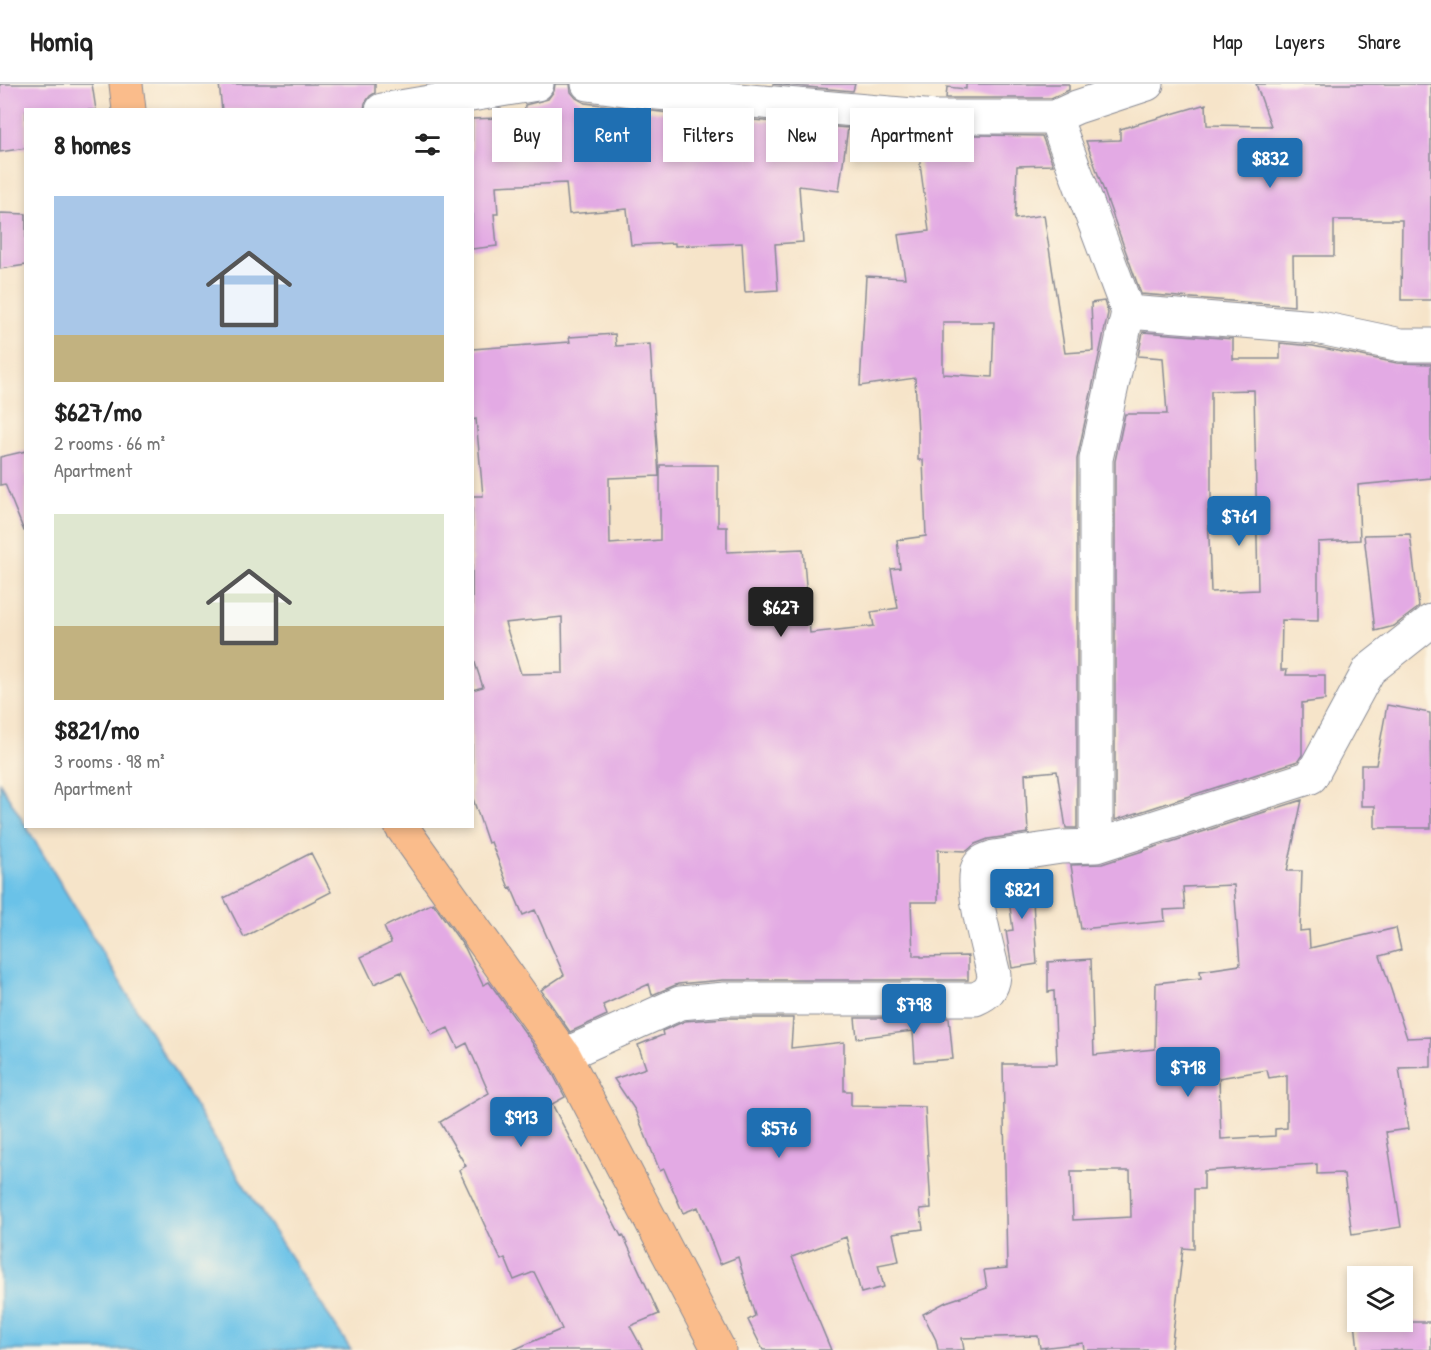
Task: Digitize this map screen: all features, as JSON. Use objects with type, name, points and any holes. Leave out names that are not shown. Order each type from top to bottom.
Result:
[{"type":"main road","points":[[126,84],[129,108]]},
{"type":"main road","points":[[402,828],[564,1055],[719,1350]]},
{"type":"street","points":[[394,108],[537,84]]},
{"type":"street","points":[[588,84],[646,92],[936,117],[1055,117],[1147,84]]},
{"type":"street","points":[[1055,117],[1128,312],[1096,459],[1095,846]]},
{"type":"street","points":[[1128,312],[1316,327],[1401,345],[1431,345]]},
{"type":"street","points":[[564,1055],[686,1001],[975,999],[986,994],[993,985],[994,975],[978,906],[976,879],[978,868],[983,861],[994,857],[1061,847],[1095,846],[1311,777],[1369,670],[1431,621]]},
{"type":"water","points":[[0,783],[24,823],[24,828],[27,828],[225,1156],[351,1350],[0,1350]]},
{"type":"building","points":[[0,84],[92,84],[96,108],[24,108],[24,148],[0,152]]},
{"type":"building","points":[[219,84],[375,84],[375,93],[370,96],[364,108],[222,108]]},
{"type":"building","points":[[555,84],[570,84],[571,92],[585,103],[627,108],[574,108],[574,162],[651,162],[651,111],[663,112],[663,162],[754,162],[754,120],[766,121],[766,162],[838,162],[838,127],[848,128],[839,191],[799,186],[803,242],[775,244],[778,290],[745,292],[742,243],[631,245],[627,209],[569,214],[566,183],[496,186],[498,214],[494,214],[497,246],[474,249],[474,119],[492,118],[492,162],[562,162],[562,108],[525,108],[525,105],[548,99],[554,91]]},
{"type":"building","points":[[772,84],[855,84],[853,91]]},
{"type":"building","points":[[966,84],[1069,84],[1069,90],[1051,98],[946,98],[947,87],[966,89]]},
{"type":"building","points":[[1256,84],[1431,84],[1431,300],[1401,300],[1402,220],[1334,220],[1334,256],[1293,256],[1294,306],[1141,294],[1086,141],[1120,140],[1120,129],[1206,104],[1207,125],[1271,126]]},
{"type":"building","points":[[974,135],[1042,136],[1053,165],[1017,166],[1015,219],[1044,215],[1065,353],[1093,351],[1091,303],[1104,301],[1108,313],[1077,459],[1077,828],[1066,828],[1057,771],[1025,774],[1028,833],[988,839],[975,844],[967,851],[938,850],[938,902],[911,902],[913,956],[968,956],[968,980],[723,980],[678,984],[652,995],[649,984],[603,1005],[607,1015],[570,1032],[541,990],[564,975],[535,910],[523,915],[511,887],[509,888],[491,842],[488,843],[474,802],[474,689],[483,687],[474,660],[474,496],[483,496],[476,419],[474,420],[474,349],[570,342],[569,337],[615,334],[616,346],[650,344],[659,476],[609,478],[610,544],[660,540],[660,465],[718,465],[718,527],[727,527],[727,552],[803,549],[810,633],[874,626],[871,612],[898,608],[891,569],[900,568],[897,540],[926,536],[923,460],[918,460],[915,378],[860,386],[866,276],[905,278],[898,235],[929,231],[920,162],[974,162]],"holes":[[[943,322],[994,322],[992,377],[943,374]],[[562,617],[563,673],[521,674],[505,623]]]},
{"type":"building","points":[[0,213],[24,214],[24,265],[0,269]]},
{"type":"building","points":[[1143,332],[1233,339],[1233,359],[1280,359],[1280,343],[1313,346],[1397,363],[1431,364],[1431,478],[1358,485],[1360,540],[1318,542],[1318,621],[1282,620],[1281,670],[1287,670],[1286,675],[1325,675],[1325,700],[1302,703],[1302,755],[1298,761],[1115,820],[1115,461],[1125,414],[1167,414],[1163,358],[1138,356]],"holes":[[[1254,390],[1258,590],[1211,592],[1208,511],[1211,511],[1211,391]]]},
{"type":"building","points":[[24,451],[24,531],[5,484],[0,485],[0,457]]},
{"type":"building","points":[[1410,534],[1419,607],[1394,626],[1375,631],[1364,535]]},
{"type":"building","points":[[1387,705],[1430,713],[1431,828],[1375,828],[1375,806],[1361,806],[1361,765],[1376,765]]},
{"type":"building","points":[[1302,800],[1287,871],[1302,871],[1300,931],[1309,930],[1310,948],[1396,928],[1401,950],[1380,956],[1407,1038],[1431,1037],[1431,1067],[1399,1068],[1408,1129],[1386,1132],[1401,1227],[1352,1235],[1344,1175],[1342,1173],[1317,1174],[1317,1164],[1204,1171],[1204,1189],[1194,1189],[1194,1249],[1183,1248],[1171,1350],[1084,1350],[1083,1343],[1040,1348],[1038,1336],[962,1338],[964,1350],[938,1350],[936,1340],[923,1314],[946,1302],[987,1288],[984,1270],[1007,1268],[1003,1064],[1057,1064],[1054,991],[1048,992],[1048,962],[1091,959],[1094,1055],[1155,1049],[1156,983],[1201,978],[1200,971],[1240,965],[1234,885],[1183,887],[1185,909],[1164,910],[1165,921],[1081,929],[1071,865],[1102,864]],"holes":[[[1267,1070],[1269,1078],[1287,1075],[1287,1128],[1275,1129],[1275,1136],[1221,1139],[1219,1078]],[[1071,1171],[1130,1171],[1131,1217],[1073,1220]]]},
{"type":"building","points":[[311,853],[331,892],[244,937],[224,898]]},
{"type":"building","points":[[1031,870],[1037,964],[1012,968],[1006,931],[1013,930],[1006,877],[995,877]]},
{"type":"building","points":[[433,903],[465,948],[483,985],[489,982],[548,1065],[565,1097],[552,1104],[621,1236],[623,1235],[659,1314],[630,1326],[643,1350],[513,1350],[562,1329],[534,1272],[514,1280],[505,1258],[501,1260],[459,1170],[466,1166],[440,1122],[489,1093],[467,1043],[458,1048],[448,1028],[432,1035],[401,972],[374,984],[361,957],[391,943],[384,927]]},
{"type":"building","points":[[726,1018],[793,1018],[791,1048],[844,1042],[844,1091],[851,1091],[851,1106],[925,1107],[931,1208],[920,1209],[923,1229],[893,1233],[899,1261],[878,1265],[884,1287],[861,1293],[846,1237],[792,1257],[831,1350],[763,1350],[748,1320],[755,1316],[738,1257],[720,1264],[698,1207],[683,1213],[664,1169],[660,1171],[635,1110],[614,1079],[646,1068],[638,1045],[663,1035],[662,1031],[685,1021]]},
{"type":"building","points":[[855,1018],[949,1018],[953,1059],[915,1062],[913,1031],[857,1038]]},
{"type":"building","points":[[1413,1322],[1431,1322],[1431,1350],[1358,1350],[1356,1332],[1413,1332]]}]
